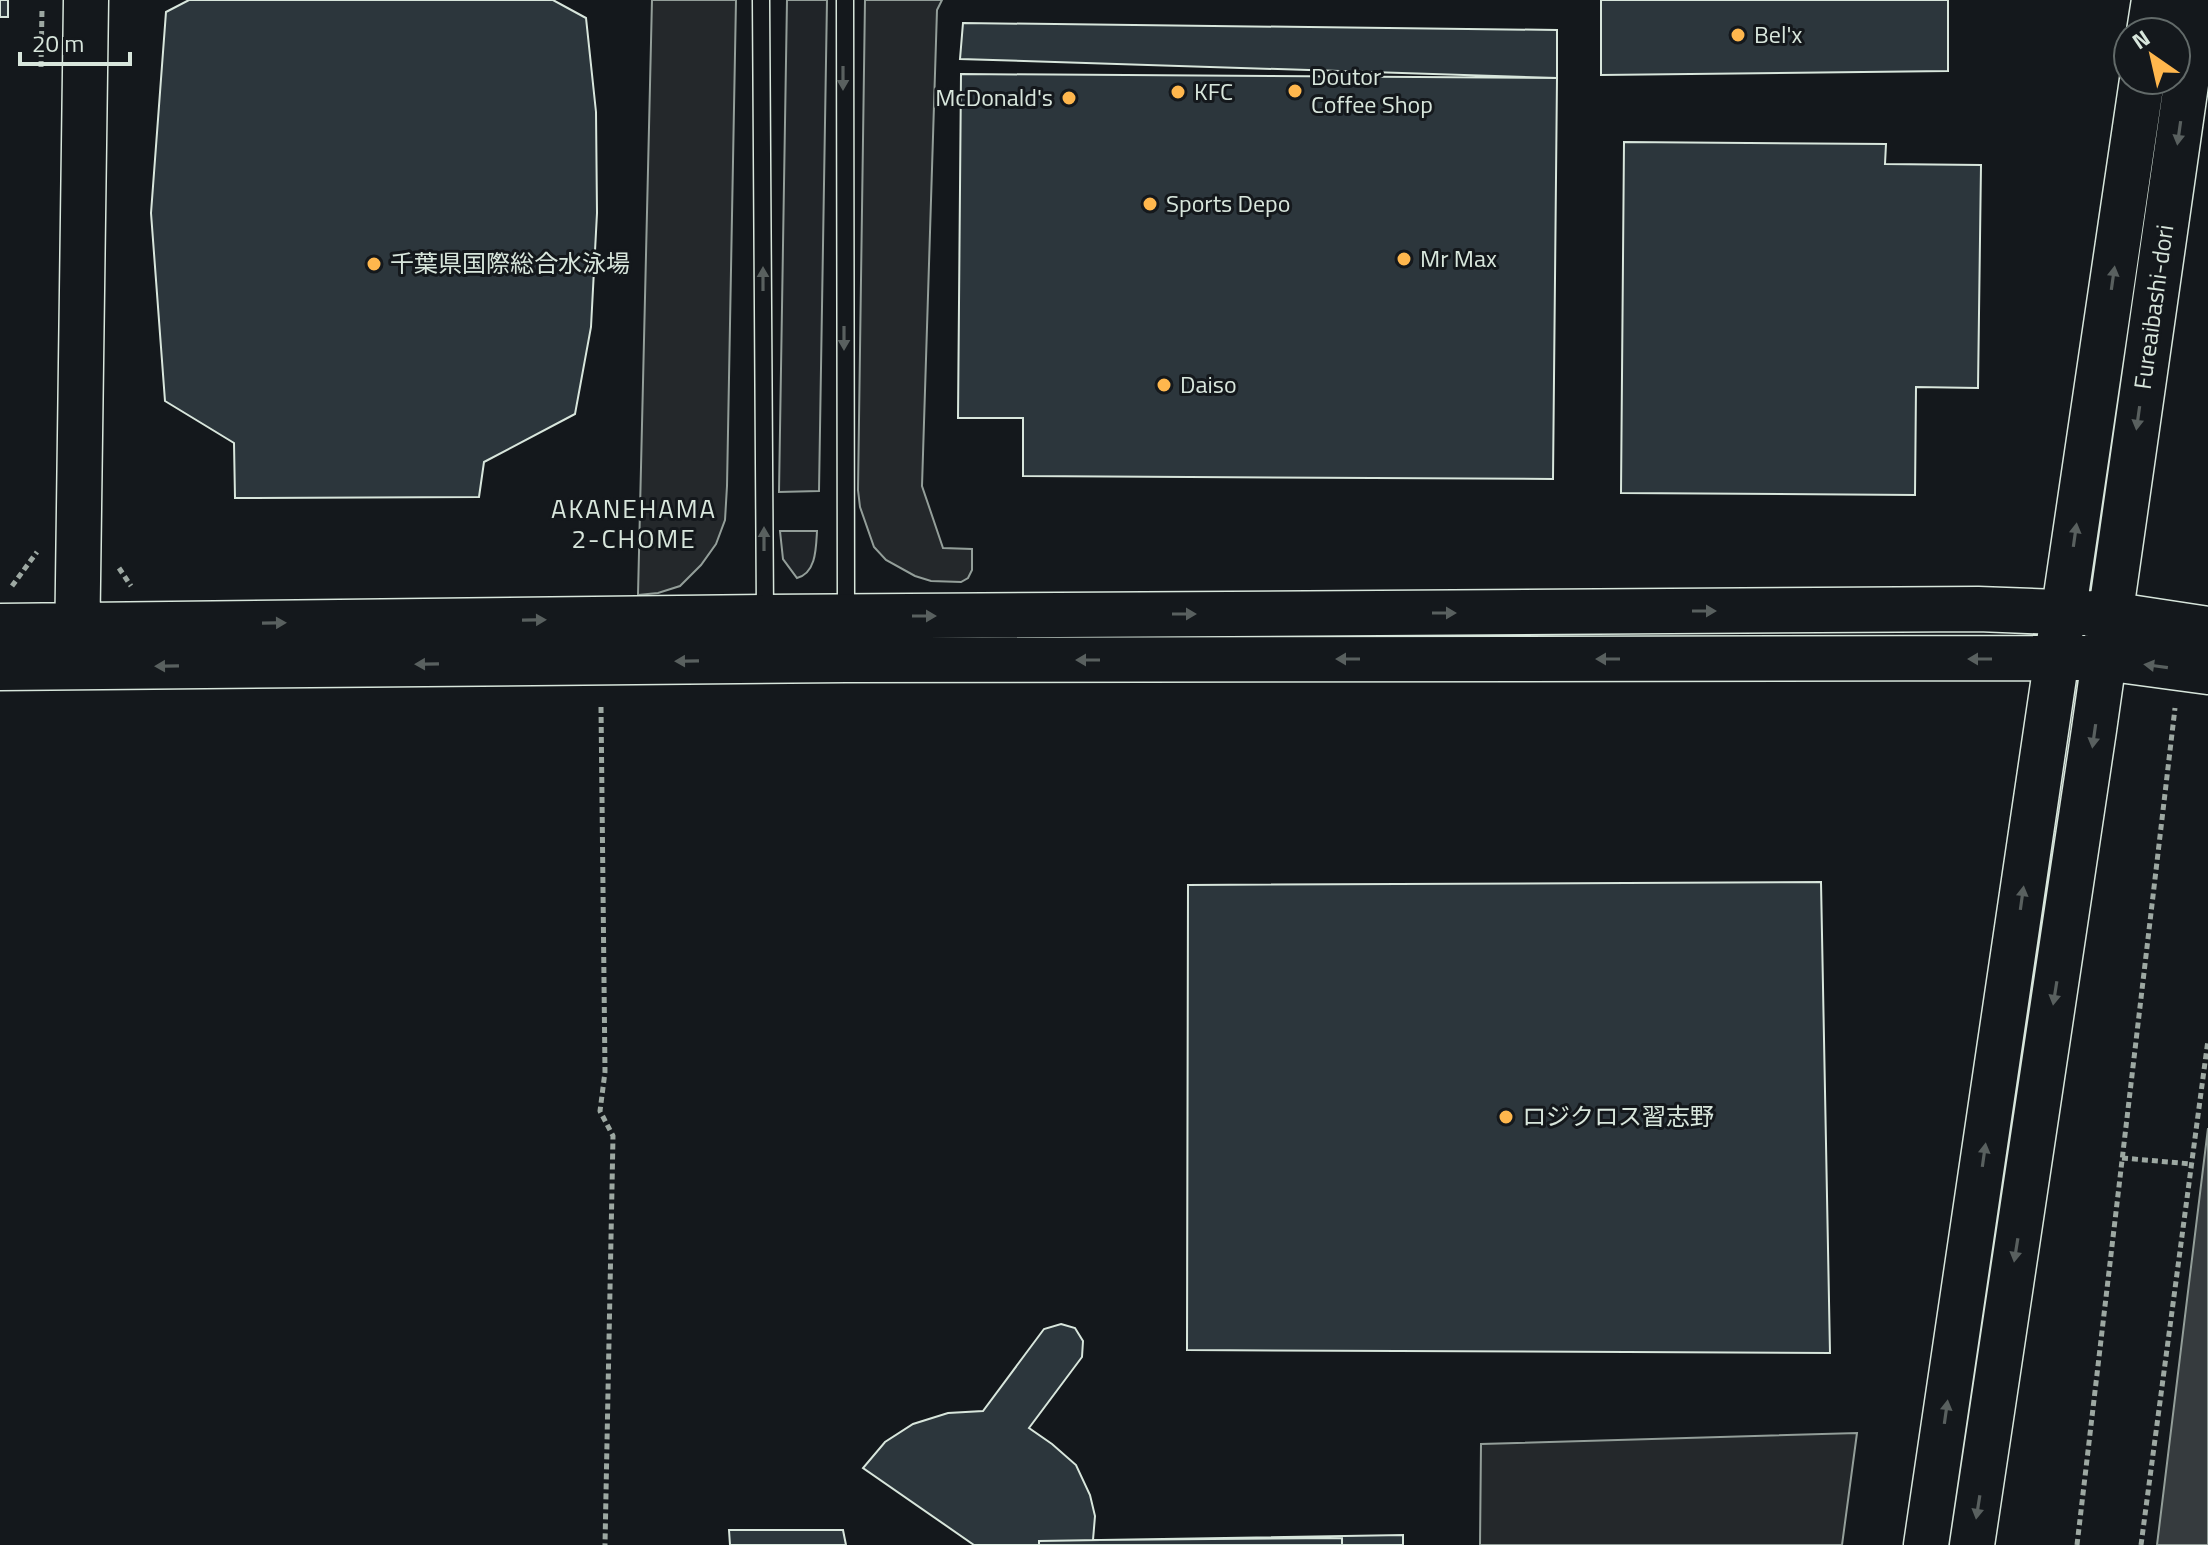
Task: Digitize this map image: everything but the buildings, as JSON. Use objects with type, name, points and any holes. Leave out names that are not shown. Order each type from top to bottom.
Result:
[{"type":"street","points":[[77,647],[86,0]]},
{"type":"street","name":"Fureaibashi-dori","points":[[1972,1545],[2198,0]]},
{"type":"street","name":"Fureaibashi-dori","points":[[1926,1545],[2140,96]]},
{"type":"street","points":[[846,638],[1978,609],[2109,614],[2208,629]]},
{"type":"street","points":[[0,626],[77,647]]},
{"type":"street","points":[[0,668],[77,647],[846,638],[2104,658],[2192,685]]},
{"type":"lane","points":[[761,0],[765,638]]},
{"type":"lane","points":[[845,0],[846,638]]},
{"type":"path","points":[[112,558],[139,596]]},
{"type":"path","points":[[2077,1545],[2122,1158],[2192,685]]},
{"type":"path","points":[[601,707],[605,1072],[600,1111],[613,1136],[605,1545]]},
{"type":"path","points":[[2141,1545],[2208,1040]]},
{"type":"path","points":[[2122,1158],[2192,1164]]},
{"type":"shaded area","points":[[652,0],[736,0],[727,486],[725,520],[716,544],[701,565],[680,586],[638,595]]},
{"type":"shaded area","points":[[787,0],[827,0],[819,491],[779,492]]},
{"type":"shaded area","points":[[865,0],[942,0],[937,10],[922,486],[943,548],[972,549],[972,570],[968,578],[961,582],[931,581],[886,560],[874,547],[860,507]]},
{"type":"shaded area","points":[[780,531],[817,531],[814,559],[808,571],[797,578],[783,559]]},
{"type":"shaded area","points":[[2208,1128],[2208,1545],[2157,1545]]},
{"type":"shaded area","points":[[1857,1433],[1842,1545],[1480,1545],[1481,1444]]},
{"type":"place","name":"Bel'x","points":[[1738,35]]},
{"type":"place","name":"Doutor Coffee Shop","points":[[1295,91]]},
{"type":"place","name":"KFC","points":[[1178,92]]},
{"type":"place","name":"McDonald's","points":[[1069,98]]},
{"type":"place","name":"Sports Depo","points":[[1150,204]]},
{"type":"place","name":"Mr Max","points":[[1404,259]]},
{"type":"place","name":"千葉県国際総合水泳場","points":[[374,264]]},
{"type":"place","name":"Daiso","points":[[1164,385]]},
{"type":"place","name":"ロジクロス習志野","points":[[1506,1117]]},
{"type":"district","name":"AKANEHAMA 2-CHOME","points":[[634,524]]}]
